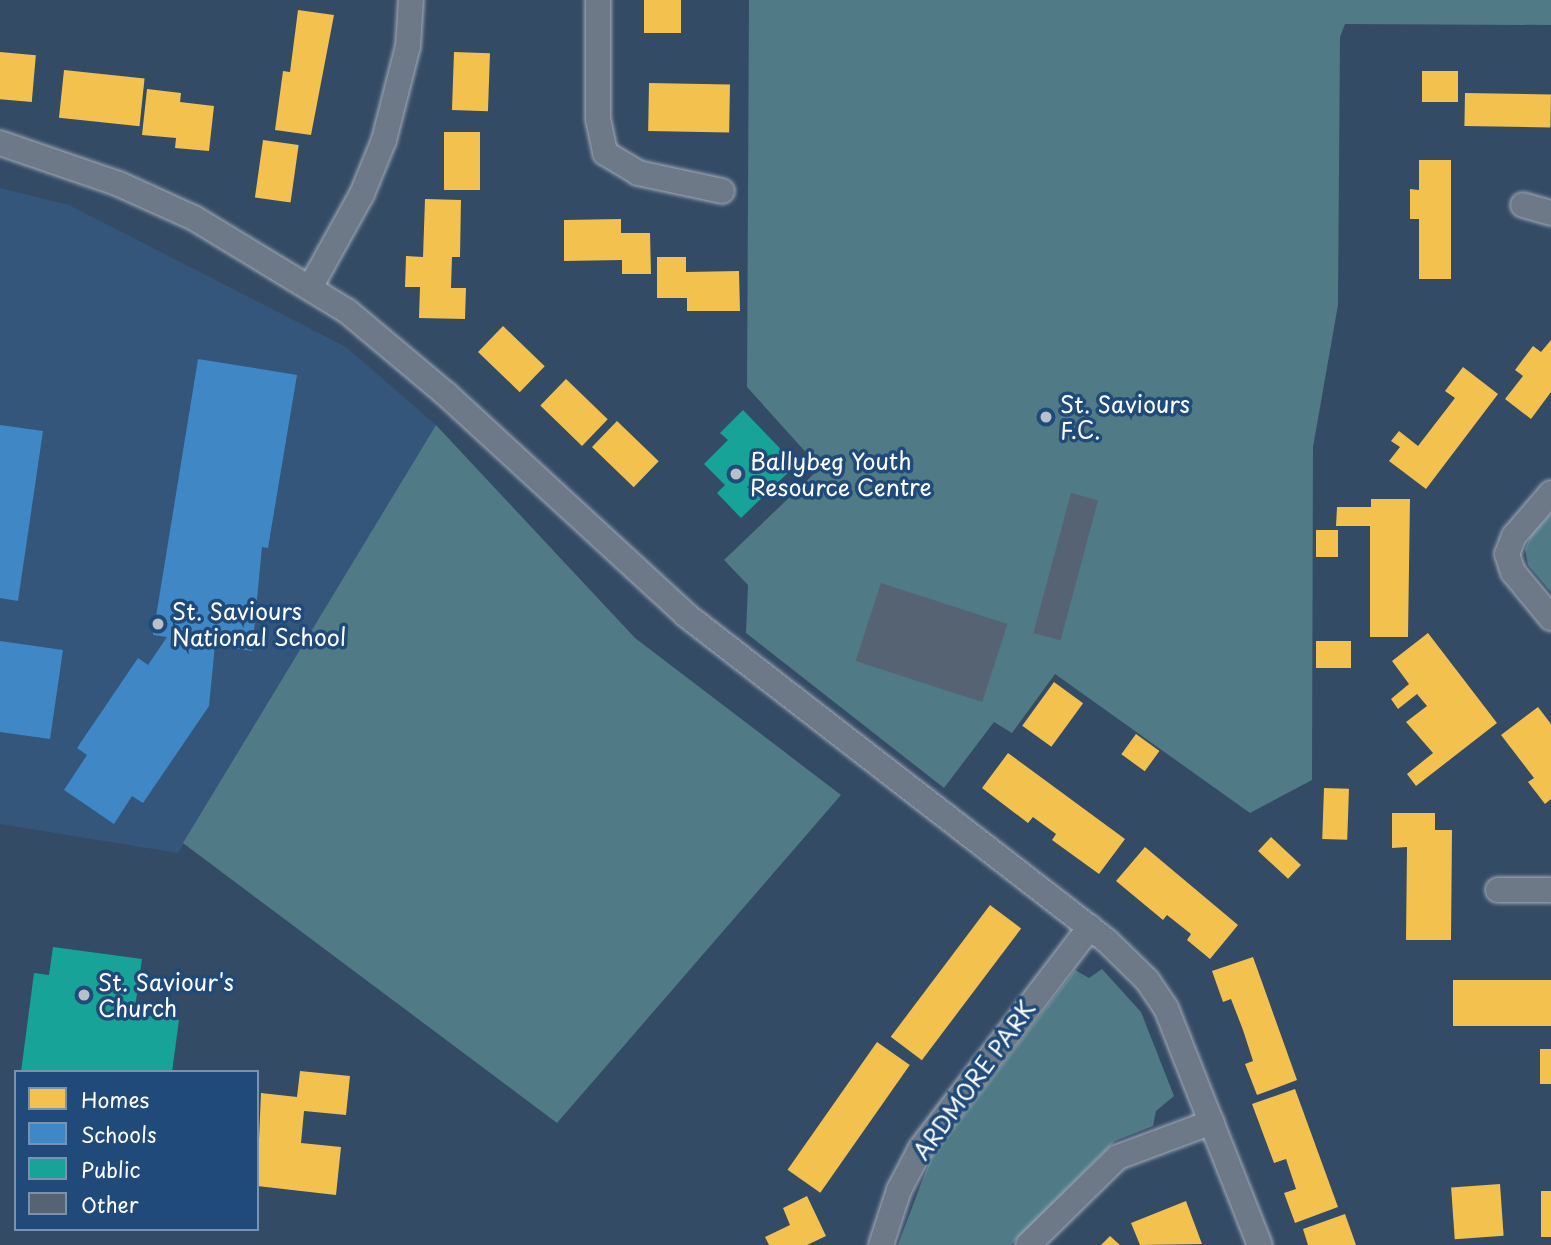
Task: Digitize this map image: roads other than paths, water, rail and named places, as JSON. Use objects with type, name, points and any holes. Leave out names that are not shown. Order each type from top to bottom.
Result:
[{"type":"street","points":[[311,286],[353,212],[384,140],[408,46],[411,0]]},
{"type":"street","points":[[598,0],[598,119],[605,153],[638,173],[722,191]]},
{"type":"street","points":[[0,143],[65,164],[173,208],[311,286],[416,367],[678,608],[1090,927],[1157,992],[1260,1245]]},
{"type":"street","points":[[1523,205],[1551,213]]},
{"type":"street","points":[[1551,493],[1514,536],[1507,554],[1513,572],[1551,618]]},
{"type":"street","points":[[1497,890],[1551,890]]},
{"type":"street","name":"ARDMORE PARK","points":[[881,1245],[899,1190],[920,1148],[1090,927]]},
{"type":"street","points":[[1028,1245],[1118,1157],[1212,1122]]},
{"type":"place","name":"St. Saviours F.C.","points":[[1046,417]]},
{"type":"place","name":"Ballybeg Youth Resource Centre","points":[[736,474]]},
{"type":"place","name":"St. Saviours National School","points":[[158,624]]},
{"type":"place","name":"St. Saviour's Church","points":[[84,995]]}]
